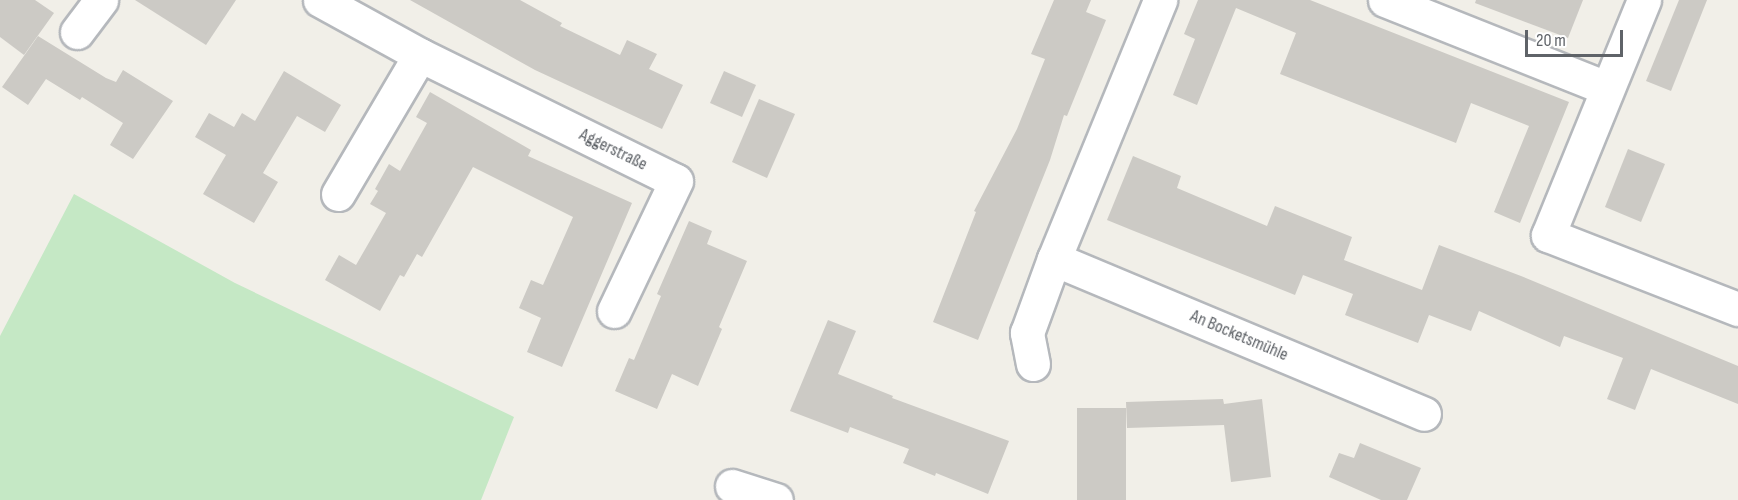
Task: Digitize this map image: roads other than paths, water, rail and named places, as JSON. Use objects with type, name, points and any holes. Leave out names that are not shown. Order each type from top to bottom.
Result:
[{"type":"street","points":[[77,32],[101,0]]},
{"type":"street","name":"Aggerstraße","points":[[320,0],[420,55],[676,181],[614,311]]},
{"type":"street","points":[[1033,363],[1027,333],[1054,259],[1160,0]]},
{"type":"street","points":[[1385,0],[1606,88]]},
{"type":"street","points":[[1644,0],[1606,88],[1548,235],[1738,309]]},
{"type":"street","points":[[338,194],[420,55]]},
{"type":"street","name":"An Bocketsmühle","points":[[1054,259],[1424,414]]},
{"type":"street","points":[[732,485],[776,500]]}]
